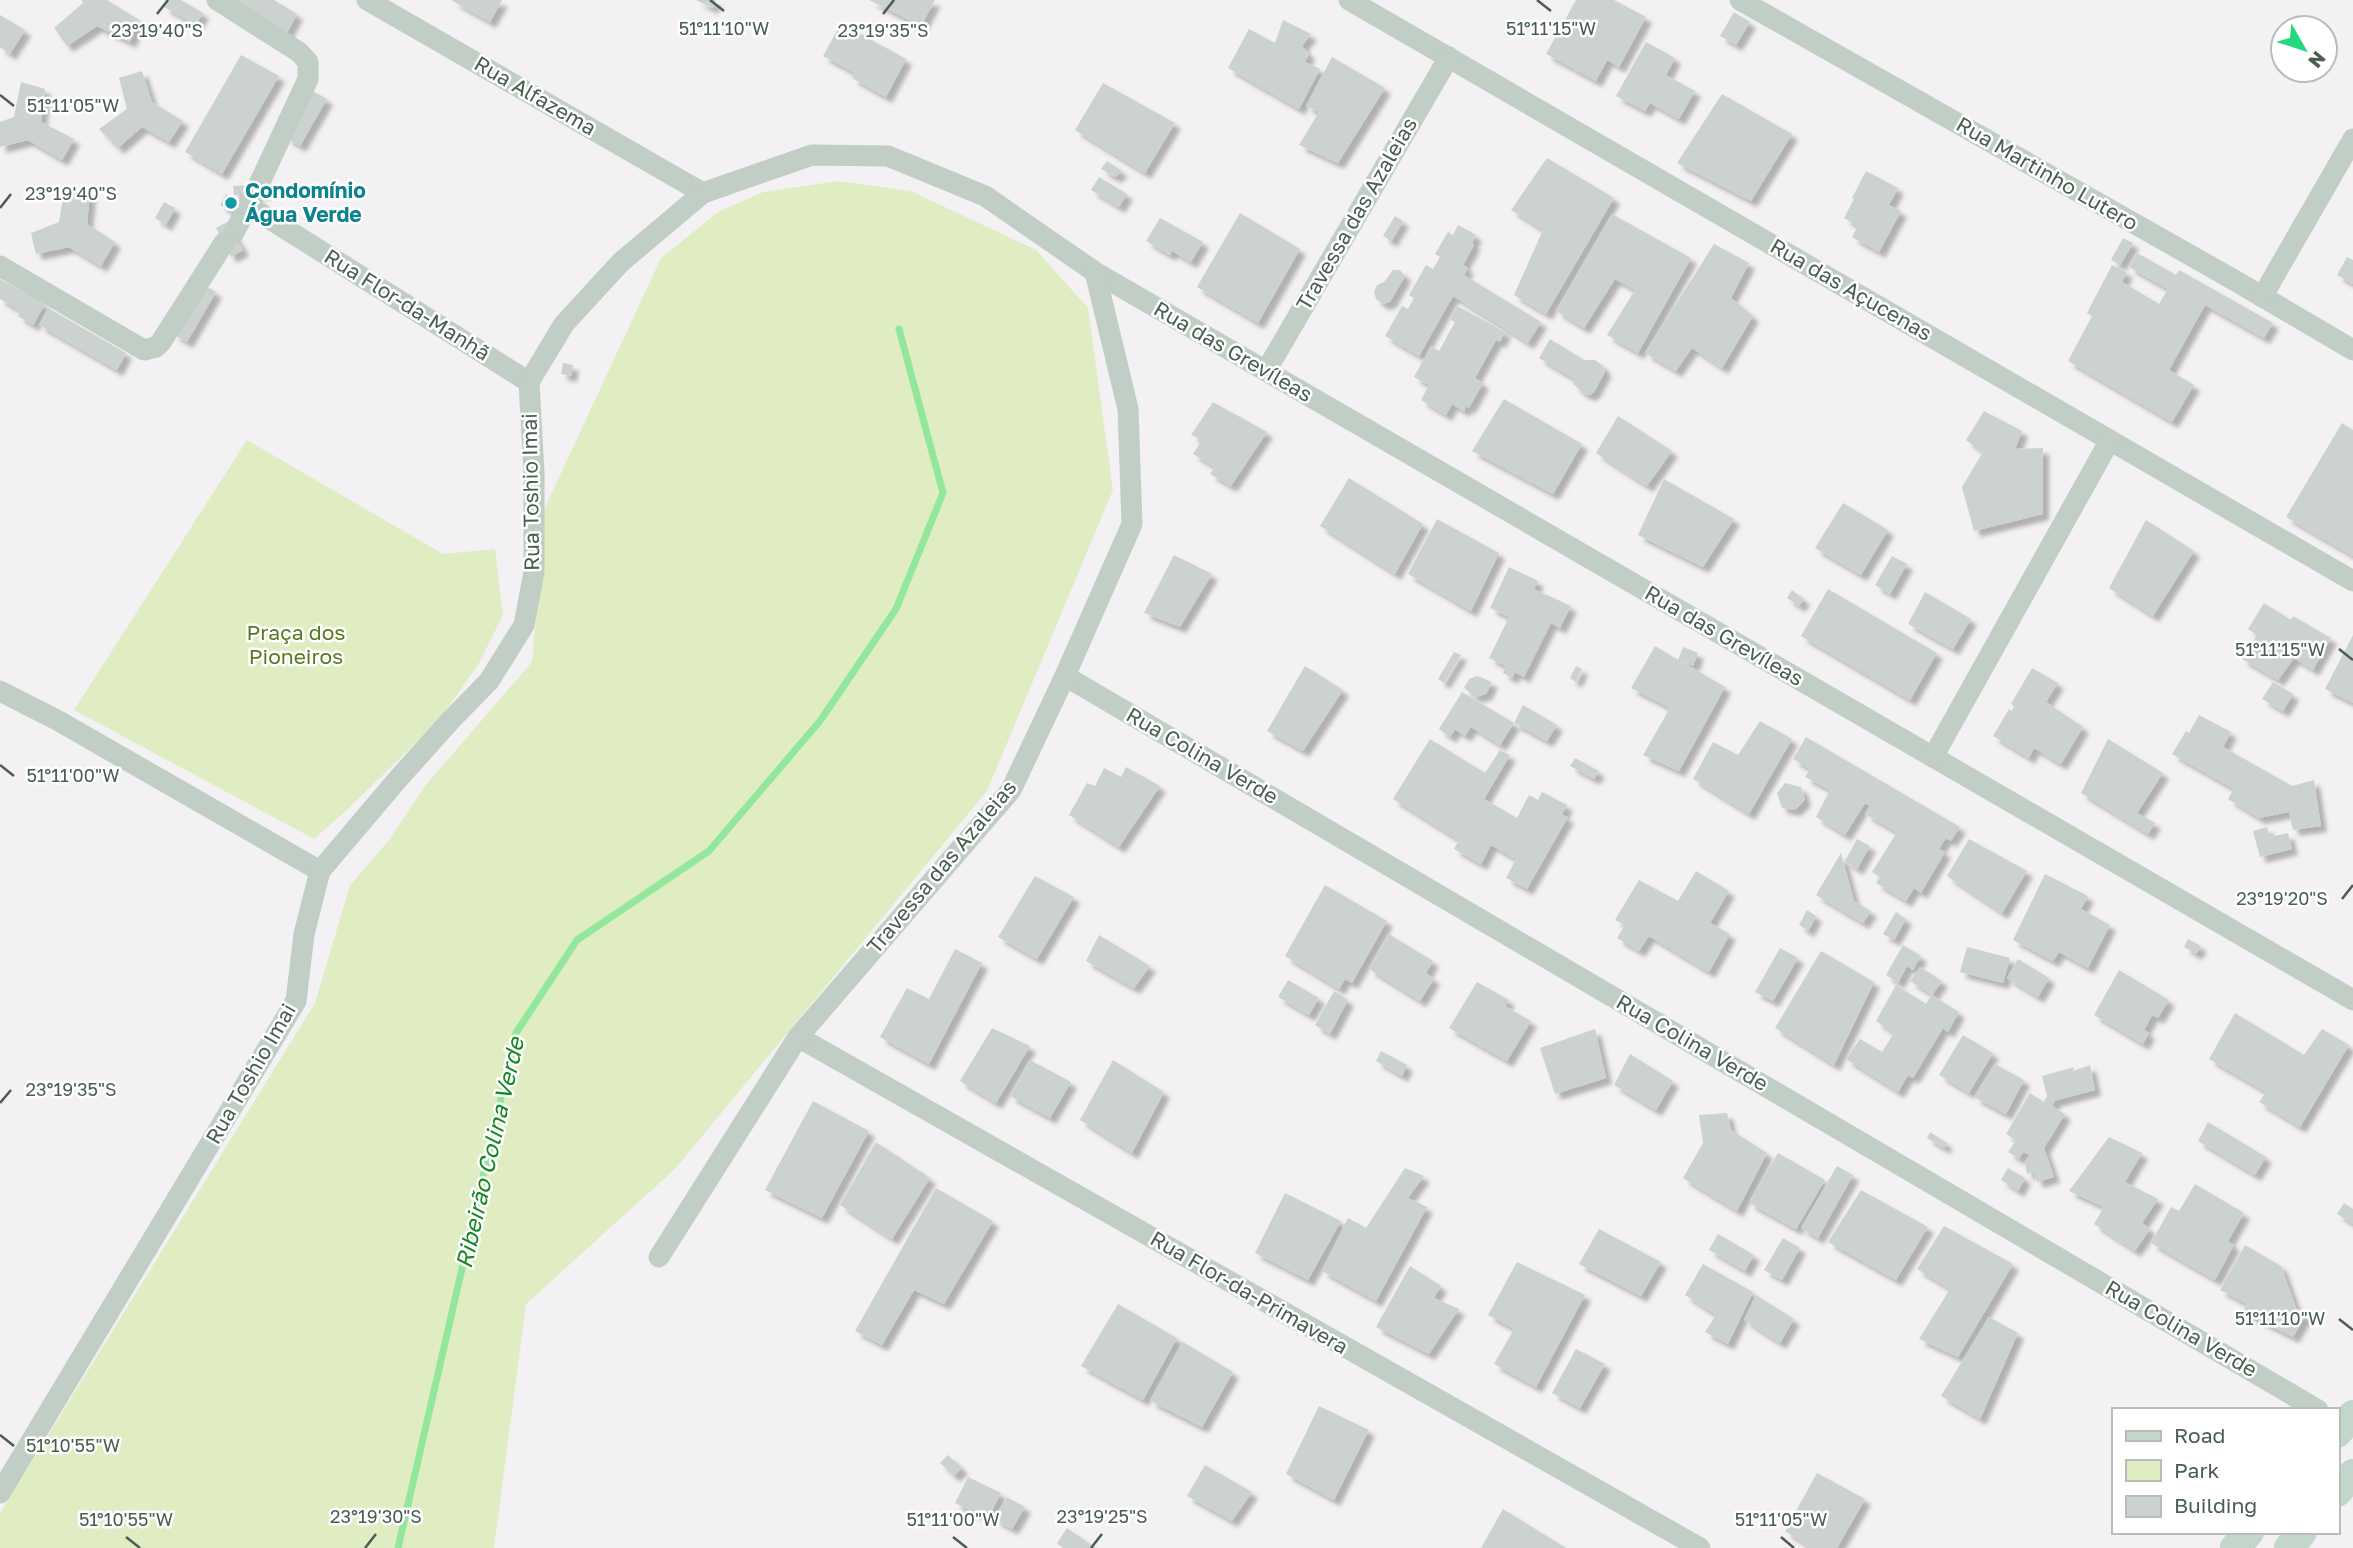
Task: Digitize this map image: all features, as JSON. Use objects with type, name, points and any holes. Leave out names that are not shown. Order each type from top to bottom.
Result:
[{"type":"main road","points":[[2339,1490],[2353,1474]]},
{"type":"main road","points":[[2235,1548],[2247,1534]]},
{"type":"main road","points":[[2289,1548],[2300,1534]]},
{"type":"street","points":[[0,266],[144,350],[156,347],[161,342],[254,195],[308,79],[308,62],[299,52],[217,0]]},
{"type":"street","name":"Rua das Açucenas","points":[[1349,0],[2353,581]]},
{"type":"street","name":"Rua Martinho Lutero","points":[[1740,0],[2262,296],[2353,351]]},
{"type":"street","name":"Rua Alfazema","points":[[378,3],[703,193]]},
{"type":"street","name":"Travessa das Azaleias","points":[[1266,371],[1449,57]]},
{"type":"street","points":[[2262,296],[2353,139]]},
{"type":"street","name":"Rua das Grevíleas","points":[[703,193],[812,155],[888,156],[985,195],[1095,272],[2353,1000]]},
{"type":"street","points":[[529,382],[564,324],[621,262],[703,193]]},
{"type":"street","name":"Rua Flor-da-Manhã","points":[[254,195],[529,382]]},
{"type":"street","name":"Travessa das Azaleias","points":[[659,1258],[798,1037],[1011,790],[1065,676],[1132,524],[1128,409],[1095,272]]},
{"type":"street","name":"Rua Toshio Imai","points":[[0,1493],[296,1001],[304,934],[320,871],[407,769],[489,681],[524,625],[534,572],[534,472],[529,382]]},
{"type":"street","points":[[1933,757],[2110,440]]},
{"type":"street","name":"Rua Colina Verde","points":[[1065,676],[2315,1408]]},
{"type":"street","points":[[0,691],[57,720],[320,871]]},
{"type":"street","name":"Rua Flor-da-Primavera","points":[[798,1037],[1700,1548]]},
{"type":"green space","points":[[838,181],[911,191],[1036,250],[1088,308],[1113,490],[987,791],[675,1169],[526,1304],[494,1548],[0,1548],[0,1513],[315,1003],[350,885],[389,840],[425,786],[532,662],[542,551],[542,514],[661,258],[718,212],[763,192]]},
{"type":"green space","name":"Praça dos Pioneiros","points":[[247,440],[443,554],[495,549],[503,615],[478,665],[440,719],[314,839],[74,710]]},
{"type":"building","points":[[82,0],[107,0],[139,20],[130,42],[97,26],[67,46],[54,28],[83,3]]},
{"type":"building","points":[[168,0],[181,0],[203,13],[196,25],[164,7]]},
{"type":"building","points":[[231,0],[274,0],[297,14],[287,33]]},
{"type":"building","points":[[451,0],[502,0],[490,22]]},
{"type":"building","points":[[696,0],[716,0],[712,8]]},
{"type":"building","points":[[869,0],[935,0],[921,26]]},
{"type":"building","points":[[1576,0],[1614,0],[1646,17],[1619,67],[1607,60],[1596,81],[1546,54]]},
{"type":"building","points":[[1734,12],[1750,22],[1736,45],[1720,36]]},
{"type":"building","points":[[0,15],[25,30],[10,54],[0,47]]},
{"type":"building","points":[[1283,20],[1311,34],[1302,46],[1309,54],[1305,62],[1320,69],[1299,109],[1228,68],[1249,29],[1275,43]]},
{"type":"building","points":[[841,23],[906,59],[886,97],[852,78],[855,73],[823,56]]},
{"type":"building","points":[[1646,42],[1675,58],[1666,75],[1695,91],[1679,119],[1650,103],[1645,111],[1616,96]]},
{"type":"building","points":[[241,55],[279,76],[222,174],[185,152]]},
{"type":"building","points":[[1332,57],[1385,88],[1338,163],[1299,145],[1319,112],[1306,106]]},
{"type":"building","points":[[142,71],[152,102],[183,121],[169,142],[142,127],[118,148],[99,129],[127,109],[119,78]]},
{"type":"building","points":[[21,82],[45,89],[41,122],[74,139],[62,160],[28,140],[0,147],[0,122],[14,117]]},
{"type":"building","points":[[1103,83],[1175,123],[1145,173],[1075,130]]},
{"type":"building","points":[[313,91],[327,99],[300,146],[286,138]]},
{"type":"building","points":[[1722,94],[1792,134],[1751,201],[1677,163]]},
{"type":"building","points":[[1547,158],[1614,198],[1546,314],[1514,295],[1543,230],[1511,210]]},
{"type":"building","points":[[1107,161],[1122,171],[1115,177],[1101,169]]},
{"type":"building","points":[[1866,171],[1898,188],[1889,205],[1901,211],[1879,252],[1852,237],[1858,226],[1844,218]]},
{"type":"building","points":[[1099,177],[1127,194],[1119,207],[1091,190]]},
{"type":"building","points":[[265,184],[264,194],[234,195],[233,186]]},
{"type":"building","points":[[64,192],[90,193],[87,224],[115,242],[101,266],[69,247],[36,254],[31,233],[59,222]]},
{"type":"building","name":"Condomínio Água Verde","points":[[226,194],[241,201],[235,213],[220,205]]},
{"type":"building","points":[[164,202],[175,208],[166,225],[155,218]]},
{"type":"building","points":[[1240,213],[1300,249],[1258,323],[1197,287]]},
{"type":"building","points":[[1612,214],[1691,258],[1638,353],[1607,335],[1635,290],[1615,279],[1584,328],[1556,311]]},
{"type":"building","points":[[1395,216],[1403,221],[1391,241],[1383,236]]},
{"type":"building","points":[[1160,218],[1203,242],[1191,262],[1172,251],[1170,255],[1146,241]]},
{"type":"building","points":[[227,222],[243,250],[231,257],[216,228]]},
{"type":"building","points":[[1458,225],[1476,235],[1472,243],[1474,245],[1463,265],[1468,268],[1464,275],[1541,322],[1528,343],[1453,296],[1419,356],[1385,336],[1402,306],[1408,309],[1414,298],[1409,295],[1426,265],[1433,269],[1440,257],[1435,254],[1448,232],[1453,235]]},
{"type":"building","points":[[2123,238],[2133,243],[2120,265],[2111,260]]},
{"type":"building","points":[[1714,244],[1749,263],[1731,298],[1753,316],[1722,368],[1692,348],[1676,371],[1645,353]]},
{"type":"building","points":[[2137,253],[2176,275],[2179,270],[2273,323],[2264,338],[2205,305],[2169,370],[2194,385],[2172,422],[2068,361],[2092,316],[2087,313],[2112,265],[2127,272],[2122,282],[2159,304],[2168,289],[2129,267]]},
{"type":"building","points":[[2347,257],[2353,260],[2353,284],[2337,275]]},
{"type":"building","points":[[1393,270],[1400,270],[1405,276],[1390,302],[1383,304],[1376,299],[1374,292],[1377,285],[1384,282]]},
{"type":"building","points":[[0,279],[45,304],[33,325],[18,316],[21,311],[0,299]]},
{"type":"building","points":[[202,284],[216,292],[187,342],[173,334]]},
{"type":"building","points":[[1457,306],[1505,332],[1500,342],[1496,340],[1475,378],[1483,383],[1469,408],[1466,406],[1464,411],[1452,404],[1446,415],[1421,400],[1429,385],[1414,377],[1431,346],[1439,351],[1455,322],[1450,319]]},
{"type":"building","points":[[48,308],[126,353],[117,370],[39,325]]},
{"type":"building","points":[[1550,339],[1584,360],[1595,360],[1603,366],[1605,372],[1594,392],[1590,395],[1583,393],[1573,384],[1576,380],[1539,358]]},
{"type":"building","points":[[563,363],[573,365],[571,376],[561,374]]},
{"type":"building","points":[[1504,399],[1582,444],[1553,494],[1472,451]]},
{"type":"building","points":[[1213,402],[1267,432],[1231,486],[1210,474],[1215,467],[1193,454],[1202,440],[1191,435]]},
{"type":"building","points":[[1984,411],[2022,431],[2015,449],[2043,448],[2043,514],[1974,531],[1962,487],[1983,452],[1966,440]]},
{"type":"building","points":[[1618,416],[1672,451],[1647,486],[1596,453]]},
{"type":"building","points":[[2342,423],[2353,430],[2353,556],[2286,517]]},
{"type":"building","points":[[1349,478],[1423,524],[1395,574],[1320,526]]},
{"type":"building","points":[[1664,479],[1734,519],[1703,567],[1638,535]]},
{"type":"building","points":[[1843,503],[1888,530],[1861,575],[1815,548]]},
{"type":"building","points":[[1437,519],[1499,553],[1471,611],[1408,574]]},
{"type":"building","points":[[2146,520],[2194,551],[2153,616],[2109,588]]},
{"type":"building","points":[[1174,555],[1212,574],[1180,627],[1144,613]]},
{"type":"building","points":[[1892,556],[1907,564],[1890,594],[1875,585]]},
{"type":"building","points":[[1509,567],[1538,581],[1534,589],[1571,606],[1560,628],[1551,623],[1524,677],[1515,672],[1512,678],[1503,673],[1506,666],[1489,658],[1509,617],[1490,608]]},
{"type":"building","points":[[1828,589],[1937,653],[1910,700],[1801,636]]},
{"type":"building","points":[[1792,590],[1804,599],[1799,606],[1787,598]]},
{"type":"building","points":[[1925,592],[1971,619],[1953,649],[1908,624]]},
{"type":"building","points":[[2264,603],[2291,620],[2293,616],[2331,638],[2313,670],[2294,658],[2278,680],[2242,659],[2257,635],[2248,629]]},
{"type":"building","points":[[2353,635],[2353,703],[2325,689]]},
{"type":"building","points":[[1655,646],[1678,660],[1683,647],[1698,653],[1693,666],[1679,660],[1725,687],[1679,771],[1643,755],[1670,708],[1631,688]]},
{"type":"building","points":[[1454,652],[1461,655],[1444,683],[1438,679]]},
{"type":"building","points":[[1305,666],[1343,690],[1303,751],[1267,731]]},
{"type":"building","points":[[1576,666],[1582,669],[1576,682],[1570,678]]},
{"type":"building","points":[[2032,668],[2058,683],[2046,702],[2083,727],[2061,764],[2034,748],[2029,758],[1993,736],[2009,709],[2012,711],[2014,706],[2011,704]]},
{"type":"building","points":[[1477,676],[1492,682],[1486,694],[1476,697],[1464,688],[1469,679]]},
{"type":"building","points":[[2273,682],[2293,694],[2283,711],[2262,699]]},
{"type":"building","points":[[1462,692],[1514,723],[1500,745],[1471,727],[1465,736],[1455,729],[1450,737],[1439,729]]},
{"type":"building","points":[[1523,705],[1557,725],[1547,741],[1514,723]]},
{"type":"building","points":[[2199,715],[2231,732],[2223,747],[2292,786],[2314,780],[2321,826],[2293,830],[2289,812],[2259,818],[2228,799],[2234,789],[2172,754]]},
{"type":"building","points":[[1760,721],[1792,739],[1749,814],[1693,779],[1713,742],[1738,755]]},
{"type":"building","points":[[1806,737],[1960,827],[1951,841],[1946,838],[1939,849],[1945,852],[1921,893],[1914,888],[1906,901],[1876,883],[1880,877],[1872,872],[1897,832],[1865,814],[1870,806],[1865,803],[1845,835],[1816,817],[1830,790],[1805,777],[1810,769],[1793,759]]},
{"type":"building","points":[[1430,739],[1485,773],[1500,750],[1510,755],[1484,799],[1517,818],[1529,795],[1538,800],[1542,792],[1567,805],[1562,815],[1568,817],[1527,889],[1506,878],[1516,859],[1491,845],[1481,864],[1454,849],[1459,840],[1393,799]]},
{"type":"building","points":[[2108,739],[2163,773],[2137,813],[2155,823],[2148,834],[2081,793]]},
{"type":"building","points":[[1575,758],[1599,771],[1594,779],[1570,766]]},
{"type":"building","points":[[1126,767],[1160,786],[1119,847],[1069,815],[1087,783],[1095,786],[1104,768],[1121,777]]},
{"type":"building","points":[[1785,783],[1801,787],[1805,800],[1795,810],[1782,808],[1777,793]]},
{"type":"building","points":[[2267,827],[2270,837],[2288,833],[2292,849],[2260,857],[2253,831]]},
{"type":"building","points":[[1857,839],[1870,846],[1857,869],[1845,861]]},
{"type":"building","points":[[1969,839],[2027,871],[2002,913],[1947,876]]},
{"type":"building","points":[[1841,853],[1854,901],[1871,911],[1863,923],[1816,895]]},
{"type":"building","points":[[1696,871],[1729,891],[1710,923],[1730,934],[1709,972],[1649,936],[1639,951],[1617,938],[1625,925],[1615,920],[1639,880],[1678,901]]},
{"type":"building","points":[[2045,874],[2088,896],[2081,909],[2110,925],[2088,968],[2059,952],[2053,961],[2013,940]]},
{"type":"building","points":[[1035,876],[1074,897],[1037,959],[998,937]]},
{"type":"building","points":[[1325,885],[1387,921],[1352,983],[1345,979],[1339,989],[1285,956]]},
{"type":"building","points":[[1807,910],[1816,916],[1808,931],[1799,925]]},
{"type":"building","points":[[1896,912],[1906,919],[1894,940],[1883,934]]},
{"type":"building","points":[[1389,934],[1433,961],[1426,973],[1434,979],[1420,1001],[1369,969]]},
{"type":"building","points":[[1099,935],[1150,966],[1134,988],[1086,961]]},
{"type":"building","points":[[2188,939],[2201,946],[2196,954],[2184,947]]},
{"type":"building","points":[[1903,945],[1921,956],[1913,970],[1907,966],[1898,983],[1886,975]]},
{"type":"building","points":[[1967,947],[2010,958],[2003,983],[1960,972]]},
{"type":"building","points":[[1780,948],[1798,958],[1773,1001],[1755,992]]},
{"type":"building","points":[[955,949],[982,963],[929,1064],[880,1037],[907,988],[929,999]]},
{"type":"building","points":[[1821,951],[1874,982],[1834,1065],[1775,1028]]},
{"type":"building","points":[[2018,959],[2049,978],[2038,997],[2007,978]]},
{"type":"building","points":[[1920,967],[1942,981],[1932,995],[1910,981]]},
{"type":"building","points":[[2119,970],[2169,1000],[2158,1018],[2152,1015],[2144,1030],[2149,1033],[2143,1044],[2094,1015]]},
{"type":"building","points":[[1288,980],[1319,998],[1309,1015],[1278,997]]},
{"type":"building","points":[[1477,982],[1509,1000],[1505,1006],[1531,1021],[1507,1061],[1449,1028]]},
{"type":"building","points":[[1896,985],[1926,1004],[1931,995],[1959,1012],[1948,1032],[1943,1028],[1913,1078],[1908,1075],[1898,1092],[1846,1059],[1860,1039],[1882,1052],[1894,1033],[1876,1021]]},
{"type":"building","points":[[1334,991],[1348,1000],[1330,1034],[1315,1025]]},
{"type":"building","points":[[2235,1013],[2304,1055],[2322,1029],[2349,1045],[2300,1127],[2259,1102],[2266,1092],[2209,1059]]},
{"type":"building","points":[[992,1028],[1030,1046],[996,1103],[960,1081]]},
{"type":"building","points":[[1595,1029],[1606,1078],[1555,1094],[1540,1048]]},
{"type":"building","points":[[1963,1035],[1993,1053],[1969,1093],[1939,1075]]},
{"type":"building","points":[[1381,1051],[1407,1065],[1402,1076],[1376,1061]]},
{"type":"building","points":[[1630,1054],[1673,1081],[1656,1110],[1614,1085]]},
{"type":"building","points":[[1030,1060],[1071,1082],[1050,1118],[1010,1096]]},
{"type":"building","points":[[1113,1060],[1164,1092],[1132,1153],[1080,1120]]},
{"type":"building","points":[[1995,1064],[2024,1080],[2006,1114],[1974,1097]]},
{"type":"building","points":[[2090,1065],[2095,1090],[2054,1101],[2052,1106],[2065,1114],[2044,1148],[2054,1177],[2037,1182],[2034,1172],[2027,1174],[2025,1162],[2030,1155],[2023,1152],[2019,1159],[2008,1152],[2016,1140],[2006,1134],[2030,1093],[2044,1102],[2047,1096],[2042,1076]]},
{"type":"building","points":[[813,1101],[869,1131],[822,1218],[765,1190]]},
{"type":"building","points":[[1727,1113],[1731,1130],[1767,1153],[1737,1211],[1683,1178],[1703,1143],[1699,1115]]},
{"type":"building","points":[[2208,1122],[2266,1157],[2255,1175],[2198,1141]]},
{"type":"building","points":[[1930,1132],[1947,1143],[1944,1148],[1927,1138]]},
{"type":"building","points":[[2109,1137],[2142,1153],[2125,1182],[2158,1199],[2142,1223],[2150,1229],[2135,1251],[2094,1224],[2104,1207],[2069,1191]]},
{"type":"building","points":[[876,1142],[930,1178],[892,1239],[840,1205]]},
{"type":"building","points":[[1778,1153],[1825,1180],[1796,1229],[1749,1203]]},
{"type":"building","points":[[1837,1166],[1853,1175],[1818,1238],[1801,1228]]},
{"type":"building","points":[[1405,1168],[1424,1176],[1408,1198],[1427,1207],[1376,1301],[1322,1271],[1348,1218],[1366,1228]]},
{"type":"building","points":[[2008,1168],[2025,1178],[2018,1191],[2001,1180]]},
{"type":"building","points":[[2195,1184],[2244,1213],[2228,1241],[2234,1245],[2215,1280],[2151,1243],[2171,1207],[2179,1211]]},
{"type":"building","points":[[936,1188],[993,1221],[944,1304],[914,1290],[882,1345],[855,1331]]},
{"type":"building","points":[[1861,1190],[1928,1227],[1896,1280],[1828,1242]]},
{"type":"building","points":[[1285,1193],[1341,1221],[1308,1280],[1255,1253]]},
{"type":"building","points":[[2344,1203],[2353,1209],[2353,1224],[2337,1214]]},
{"type":"building","points":[[1944,1226],[2013,1264],[1958,1357],[1919,1339],[1950,1289],[1917,1269]]},
{"type":"building","points":[[1599,1229],[1661,1262],[1641,1296],[1579,1264]]},
{"type":"building","points":[[1718,1234],[1754,1255],[1745,1271],[1709,1250]]},
{"type":"building","points":[[1783,1238],[1800,1248],[1782,1280],[1764,1270]]},
{"type":"building","points":[[2245,1245],[2281,1266],[2296,1308],[2306,1315],[2293,1337],[2242,1312],[2247,1304],[2220,1290]]},
{"type":"building","points":[[1517,1262],[1585,1295],[1536,1387],[1494,1364],[1514,1329],[1488,1315]]},
{"type":"building","points":[[1703,1264],[1753,1292],[1728,1344],[1705,1332],[1716,1315],[1685,1295]]},
{"type":"building","points":[[1410,1266],[1441,1286],[1434,1298],[1459,1309],[1429,1354],[1376,1327]]},
{"type":"building","points":[[1756,1295],[1794,1319],[1780,1343],[1744,1320]]},
{"type":"building","points":[[1118,1304],[1177,1338],[1143,1400],[1081,1366]]},
{"type":"building","points":[[1989,1317],[2018,1333],[1980,1419],[1941,1396]]},
{"type":"building","points":[[1183,1342],[1233,1372],[1202,1427],[1150,1401]]},
{"type":"building","points":[[1576,1349],[1605,1364],[1580,1408],[1552,1393]]},
{"type":"building","points":[[1319,1406],[1369,1430],[1334,1500],[1286,1474]]},
{"type":"building","points":[[948,1455],[962,1468],[954,1476],[940,1463]]},
{"type":"building","points":[[1205,1465],[1252,1492],[1232,1521],[1187,1496]]},
{"type":"building","points":[[1817,1473],[1865,1499],[1837,1548],[1811,1548],[1785,1531]]},
{"type":"building","points":[[968,1477],[1001,1493],[988,1519],[955,1503]]},
{"type":"building","points":[[1007,1497],[1025,1507],[1012,1529],[994,1519]]},
{"type":"building","points":[[1503,1509],[1566,1548],[1481,1548]]},
{"type":"building","points":[[1067,1528],[1096,1548],[1063,1548],[1057,1543]]},
{"type":"waterway","name":"Ribeirão Colina Verde","points":[[398,1548],[516,1033],[577,940],[709,851],[820,721],[896,609],[943,493],[899,329]]},
{"type":"place","name":"Condomínio Água Verde","points":[[231,203]]}]
